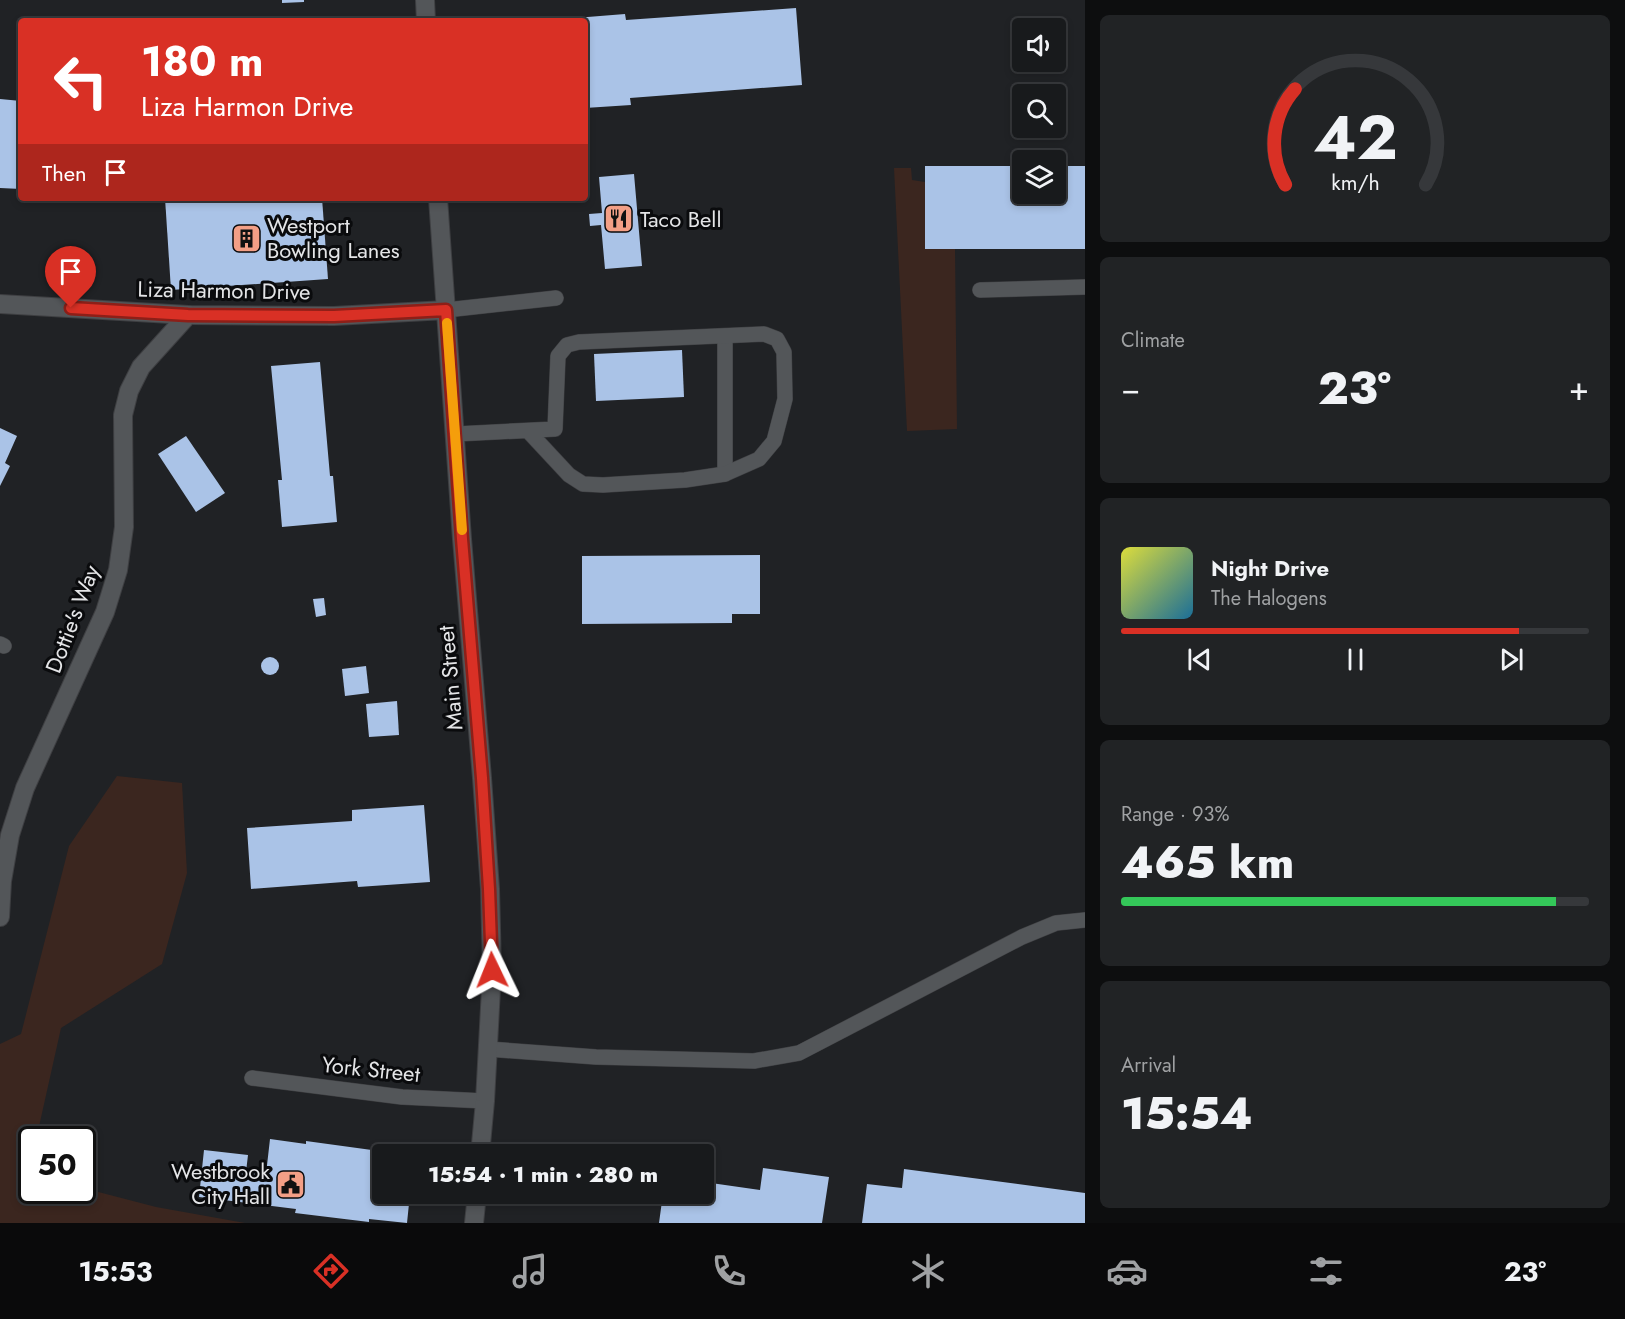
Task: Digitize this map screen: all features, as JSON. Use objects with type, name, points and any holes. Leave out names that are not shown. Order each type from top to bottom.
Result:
[{"type":"street","points":[[425,0],[426,18]]},
{"type":"street","name":"Main Street","points":[[438,201],[489,889],[492,970],[481,1144]]},
{"type":"street","name":"Liza Harmon Drive","points":[[0,304],[188,315],[334,316],[446,310]]},
{"type":"street","name":"Dottie's Way","points":[[0,915],[2,881],[8,847],[25,788],[105,612],[118,570],[124,527],[123,415],[129,391],[141,367],[188,315]]},
{"type":"street","points":[[474,1223],[476,1204]]},
{"type":"lane","points":[[980,290],[1085,287]]},
{"type":"lane","points":[[446,310],[556,298]]},
{"type":"lane","points":[[456,434],[555,429],[558,357],[567,345],[579,342],[764,334],[777,339],[784,352],[785,399],[774,441],[759,459],[725,474],[684,480],[603,485],[584,483],[569,475],[528,431]]},
{"type":"lane","points":[[725,336],[725,474]]},
{"type":"lane","points":[[488,1049],[596,1057],[754,1061],[799,1053],[1022,937],[1056,923],[1085,920]]},
{"type":"lane","name":"York Street","points":[[252,1078],[402,1097],[485,1101]]},
{"type":"shaded area","points":[[894,168],[911,168],[912,180],[925,182],[955,249],[957,429],[907,431]]},
{"type":"shaded area","points":[[117,776],[182,783],[187,873],[162,964],[61,1028],[39,1126],[18,1126],[18,1204],[96,1204],[96,1191],[156,1207],[245,1223],[0,1223],[0,1044],[21,1034],[69,846]]},
{"type":"building","points":[[282,0],[304,0],[304,2],[282,3]]},
{"type":"building","points":[[796,8],[802,85],[630,98],[631,105],[588,108],[588,18],[575,18],[625,14],[626,20]]},
{"type":"building","points":[[0,99],[18,101],[18,189],[0,188]]},
{"type":"building","points":[[925,166],[1012,166],[1012,204],[1066,204],[1066,166],[1085,166],[1085,249],[925,249]]},
{"type":"building","points":[[634,174],[642,266],[605,269],[601,225],[590,226],[589,214],[602,213],[599,177]]},
{"type":"building","name":"Westport Bowling Lanes","points":[[165,201],[322,201],[328,279],[171,290]]},
{"type":"building","points":[[682,350],[684,397],[596,401],[594,354]]},
{"type":"building","points":[[320,362],[330,476],[333,476],[337,522],[282,527],[278,480],[282,480],[271,366]]},
{"type":"building","points":[[0,428],[17,436],[5,463],[10,466],[0,486]]},
{"type":"building","points":[[186,436],[225,493],[196,512],[158,454]]},
{"type":"building","points":[[760,555],[760,614],[732,614],[732,623],[582,624],[582,556]]},
{"type":"building","points":[[324,598],[326,615],[316,617],[313,599]]},
{"type":"building","points":[[270,657],[276,660],[279,666],[276,672],[270,675],[264,672],[261,666],[264,660]]},
{"type":"building","points":[[366,666],[369,693],[345,696],[342,669]]},
{"type":"building","points":[[397,701],[399,735],[369,737],[366,704]]},
{"type":"building","points":[[424,805],[430,882],[358,887],[357,881],[251,889],[247,828],[352,821],[352,810]]},
{"type":"building","name":"Westbrook City Hall","points":[[270,1139],[306,1144],[306,1141],[372,1150],[372,1204],[409,1204],[407,1223],[369,1219],[369,1222],[295,1213],[296,1209],[199,1197],[204,1150],[248,1155],[246,1172],[266,1174]]},
{"type":"building","points":[[763,1168],[829,1177],[822,1223],[659,1223],[662,1204],[714,1204],[714,1183],[760,1190]]},
{"type":"building","points":[[904,1169],[1085,1193],[1085,1223],[862,1223],[867,1184],[902,1188]]},
{"type":"slow traffic","points":[[447,323],[462,530]]},
{"type":"place","name":"Taco Bell","points":[[619,219]]},
{"type":"place","name":"Westport Bowling Lanes","points":[[246,238]]},
{"type":"place","name":"Westbrook City Hall","points":[[291,1184]]},
{"type":"route","points":[[71,308],[188,315],[334,316],[446,310],[482,778],[492,970]]}]
